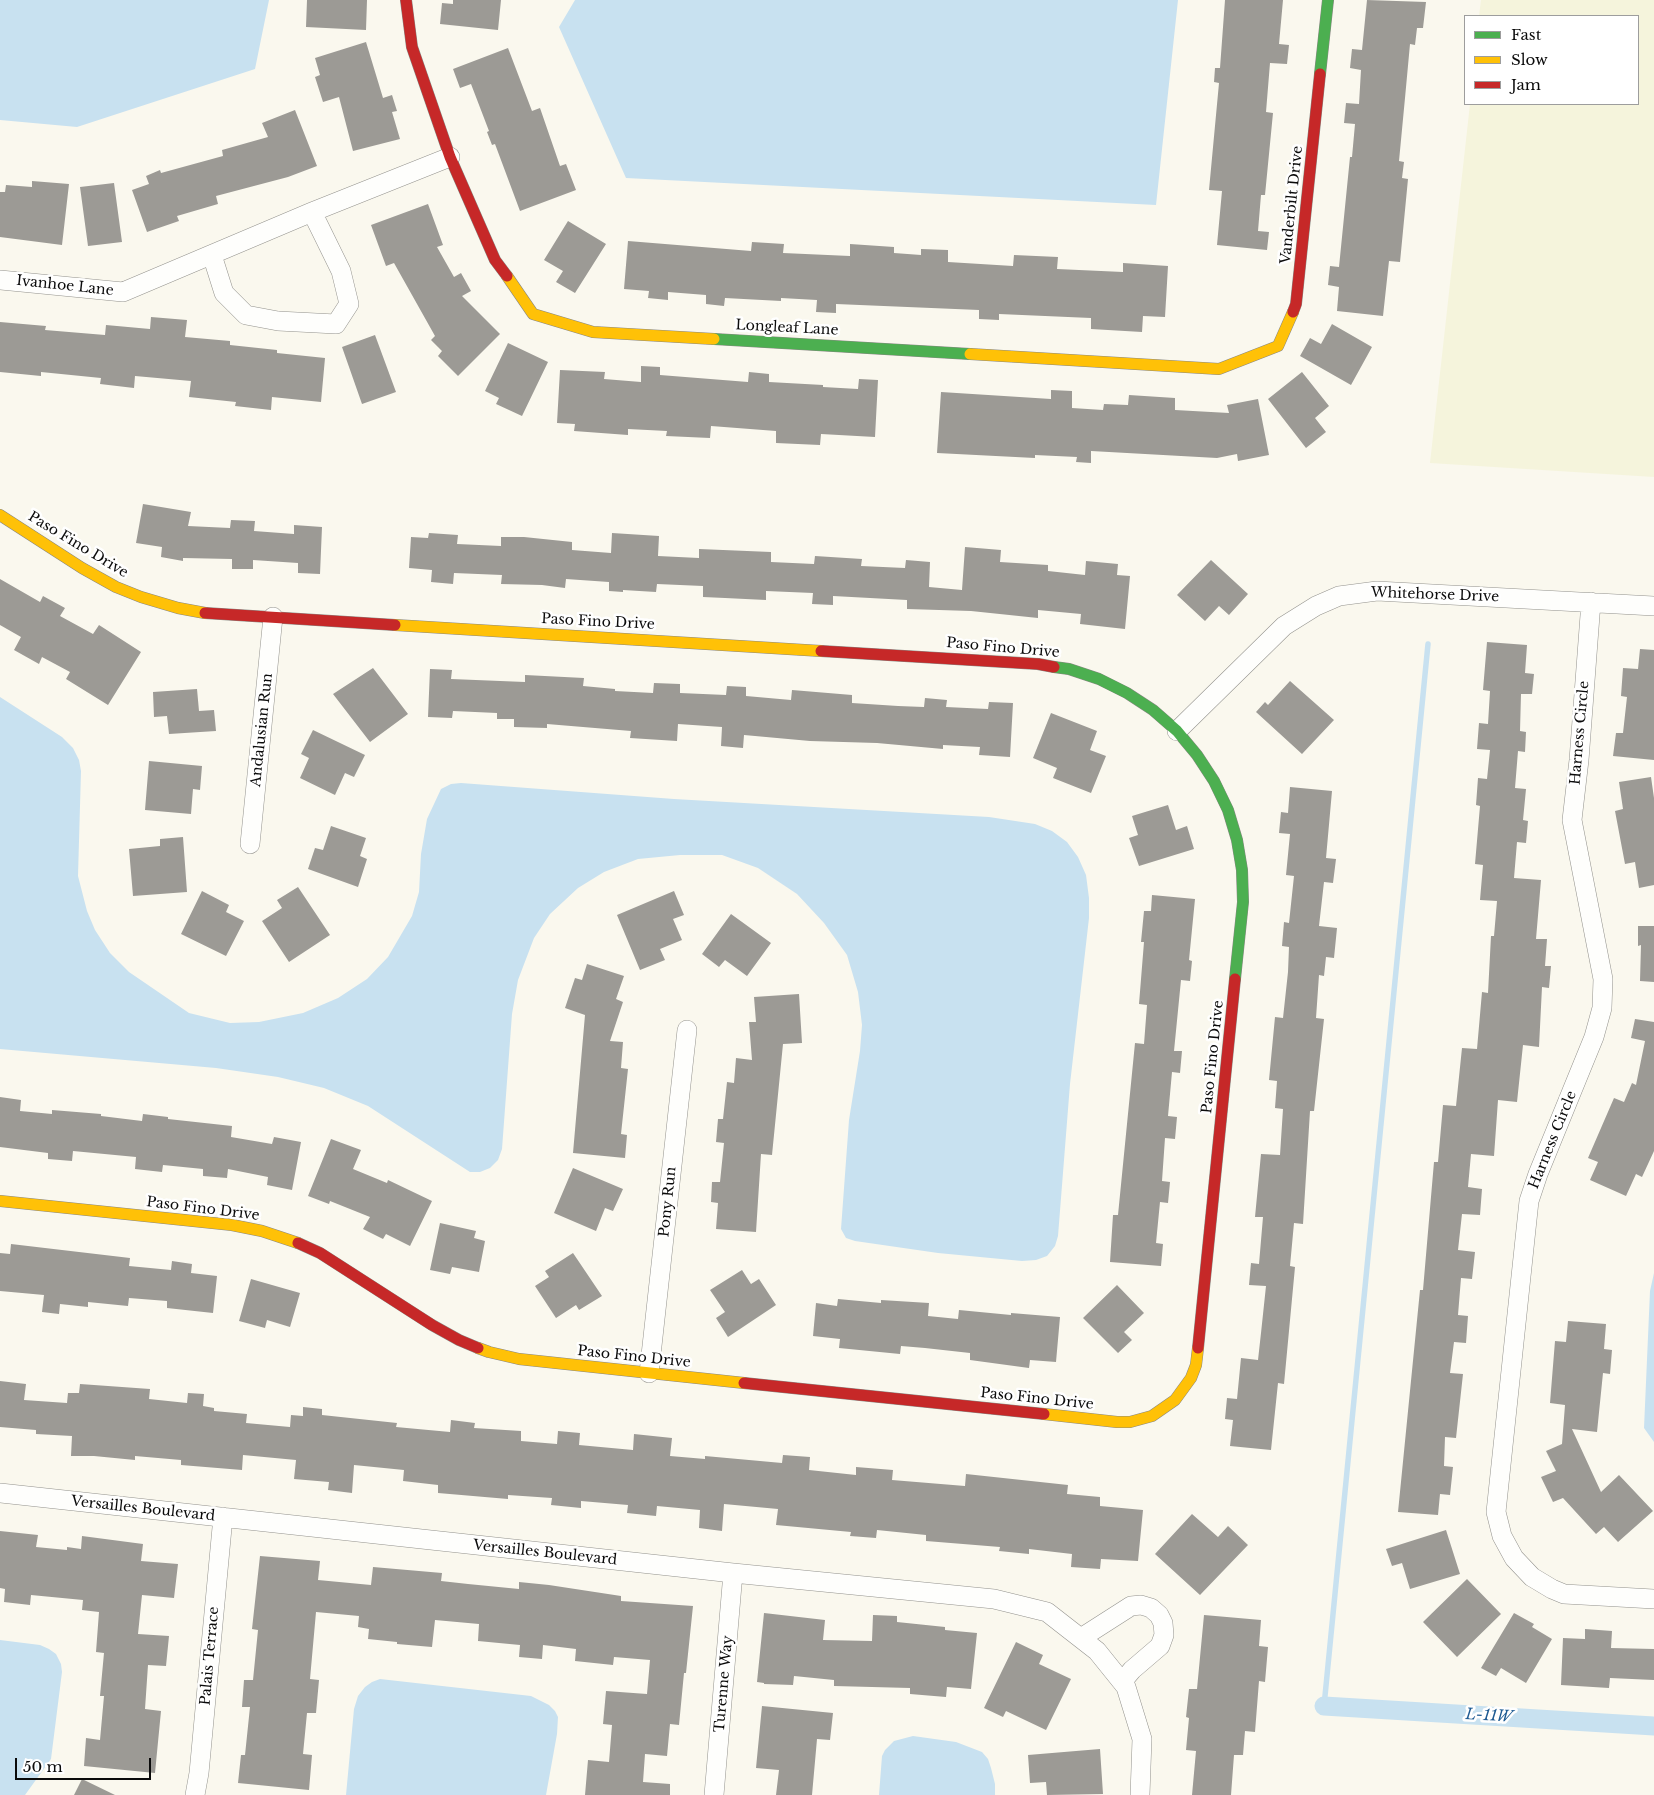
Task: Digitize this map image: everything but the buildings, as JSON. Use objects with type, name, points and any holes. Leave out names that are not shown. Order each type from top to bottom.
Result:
[{"type":"street","name":"Longleaf Lane","points":[[406,0],[412,47],[450,157],[495,260],[533,314],[593,332],[1219,369]]},
{"type":"street","name":"Vanderbilt Drive","points":[[1219,369],[1278,346],[1296,304],[1328,0]]},
{"type":"street","name":"Ivanhoe Lane","points":[[0,280],[123,292],[312,212],[450,157]]},
{"type":"street","points":[[212,255],[224,294],[246,315],[278,320],[336,324],[349,304],[341,271],[312,212]]},
{"type":"street","name":"Paso Fino Drive","points":[[0,515],[82,568],[116,587],[178,608],[204,612],[1038,664],[1069,669],[1099,679],[1127,693],[1153,710],[1177,731],[1197,755],[1214,781],[1228,810],[1237,840],[1242,870],[1244,902],[1199,1351],[1196,1365],[1184,1390],[1170,1404],[1152,1416],[1130,1422],[519,1359],[488,1352],[460,1340],[432,1325],[320,1253],[292,1240],[262,1230],[232,1225],[0,1201]]},
{"type":"street","name":"Whitehorse Drive","points":[[1177,731],[1284,626],[1316,606],[1339,596],[1377,590],[1654,606]]},
{"type":"street","name":"Harness Circle","points":[[1591,602],[1579,760],[1572,820],[1603,979],[1602,1008],[1594,1037],[1538,1174],[1529,1201],[1496,1512],[1502,1536],[1514,1558],[1532,1577],[1552,1589],[1564,1594],[1654,1599]]},
{"type":"street","name":"Andalusian Run","points":[[250,844],[273,617]]},
{"type":"street","name":"Pony Run","points":[[649,1373],[687,1030]]},
{"type":"street","name":"Versailles Boulevard","points":[[0,1493],[733,1573],[994,1599],[1047,1612],[1097,1651],[1126,1687],[1142,1739],[1140,1795]]},
{"type":"street","name":"Palais Terrace","points":[[195,1795],[199,1773],[224,1517]]},
{"type":"street","name":"Turenne Way","points":[[714,1795],[733,1573]]},
{"type":"street","points":[[1081,1638],[1131,1606],[1141,1605],[1152,1608],[1159,1615],[1163,1623],[1164,1635],[1160,1646],[1132,1670],[1122,1682]]},
{"type":"green space","points":[[1481,0],[1654,0],[1654,477],[1430,463],[1470,105],[1639,105],[1639,15],[1479,15]]},
{"type":"water","points":[[0,0],[269,0],[255,69],[77,127],[0,120]]},
{"type":"water","points":[[575,0],[1178,0],[1156,205],[626,178],[559,27]]},
{"type":"water","points":[[0,697],[62,737],[73,748],[79,760],[81,771],[78,876],[87,911],[95,930],[110,953],[129,972],[189,1013],[230,1023],[259,1022],[303,1013],[338,998],[367,979],[388,957],[412,916],[419,892],[421,854],[427,819],[441,789],[451,784],[461,783],[674,799],[989,817],[1035,824],[1052,831],[1067,842],[1078,857],[1086,875],[1089,898],[1089,918],[1070,1084],[1058,1236],[1055,1246],[1047,1256],[1036,1260],[1022,1261],[938,1253],[855,1241],[846,1238],[841,1229],[849,1120],[860,1051],[862,1025],[858,992],[847,955],[824,923],[797,894],[758,868],[722,855],[680,855],[638,859],[604,872],[578,888],[550,914],[534,938],[518,980],[512,1014],[502,1149],[498,1160],[490,1168],[480,1172],[470,1172],[368,1106],[324,1088],[278,1077],[216,1068],[0,1049]]},
{"type":"water","points":[[1654,1273],[1654,1442],[1644,1428],[1650,1291]]},
{"type":"water","points":[[0,1640],[40,1645],[56,1654],[61,1664],[62,1672],[51,1759],[25,1795],[0,1795]]},
{"type":"water","points":[[380,1679],[531,1696],[549,1705],[558,1717],[557,1734],[546,1795],[346,1795],[354,1709],[358,1696],[365,1687]]},
{"type":"water","points":[[913,1736],[956,1742],[982,1752],[988,1759],[991,1768],[995,1784],[995,1795],[879,1795],[882,1756],[885,1750],[894,1741]]},
{"type":"waterway","points":[[1324,1706],[1428,644]]},
{"type":"waterway","name":"L-11W","points":[[1324,1706],[1654,1726]]},
{"type":"traffic: fast","points":[[1320,74],[1328,0]]},
{"type":"traffic: fast","points":[[714,339],[970,354]]},
{"type":"traffic: fast","points":[[1054,667],[1069,669],[1099,679],[1127,693],[1153,710],[1177,731],[1197,755],[1214,781],[1228,810],[1237,840],[1242,870],[1243,902],[1235,979]]},
{"type":"traffic: slow","points":[[507,276],[533,314],[593,332],[714,339]]},
{"type":"traffic: slow","points":[[970,354],[1219,369],[1278,346],[1293,312]]},
{"type":"traffic: slow","points":[[0,515],[82,568],[116,587],[178,608],[205,613]]},
{"type":"traffic: slow","points":[[395,625],[821,651]]},
{"type":"traffic: slow","points":[[0,1201],[232,1225],[262,1231],[298,1243]]},
{"type":"traffic: slow","points":[[478,1348],[519,1359],[744,1383]]},
{"type":"traffic: slow","points":[[1044,1414],[1117,1422],[1130,1422],[1152,1416],[1175,1400],[1191,1378],[1196,1365],[1198,1348]]},
{"type":"traffic: jam","points":[[406,0],[412,47],[450,157],[495,260],[507,276]]},
{"type":"traffic: jam","points":[[1293,312],[1296,304],[1320,74]]},
{"type":"traffic: jam","points":[[205,613],[395,625]]},
{"type":"traffic: jam","points":[[821,651],[1038,664],[1054,667]]},
{"type":"traffic: jam","points":[[1198,1348],[1235,979]]},
{"type":"traffic: jam","points":[[298,1243],[320,1253],[432,1325],[478,1348]]},
{"type":"traffic: jam","points":[[744,1383],[1044,1414]]}]
